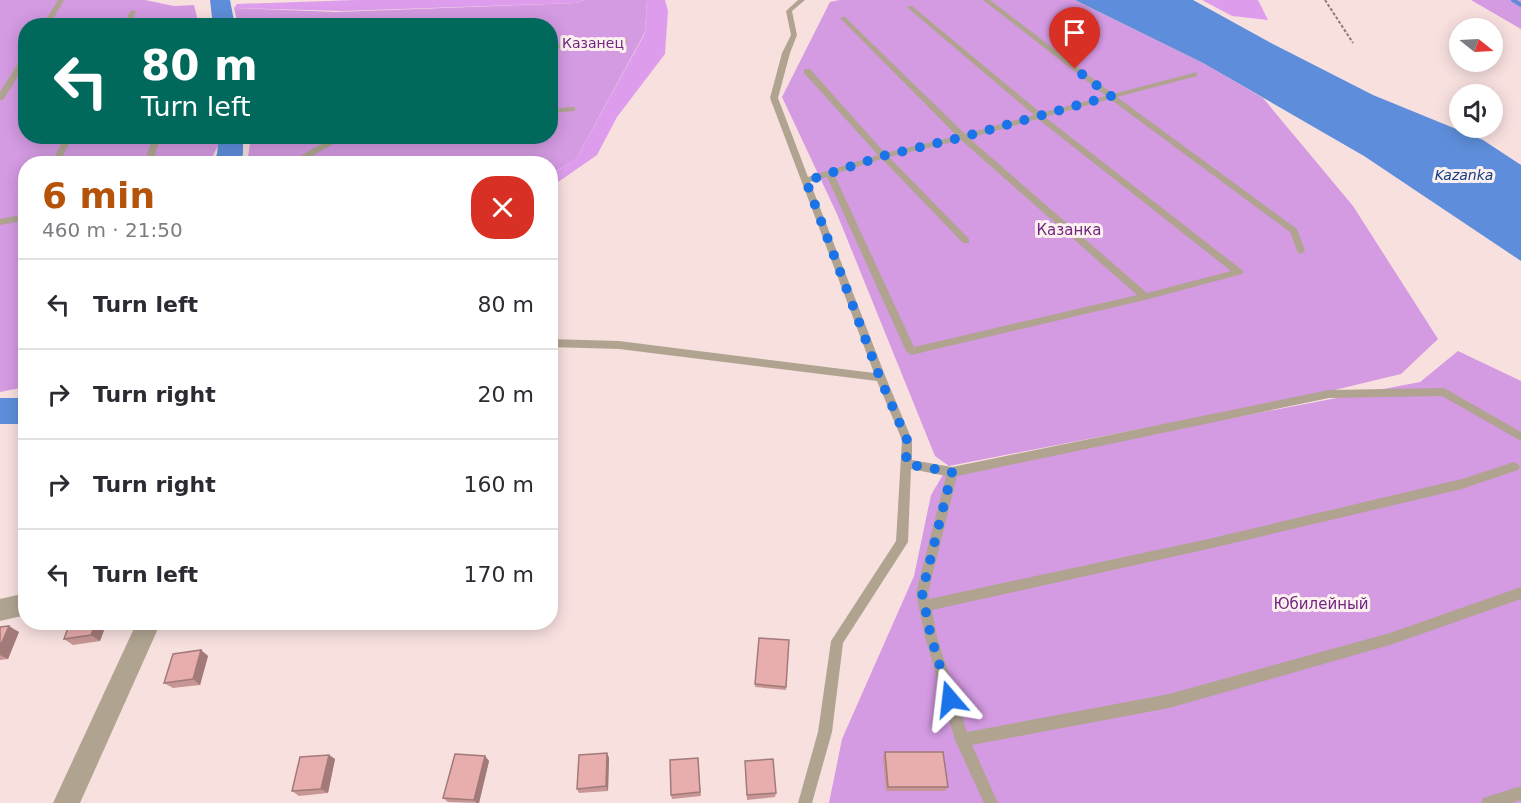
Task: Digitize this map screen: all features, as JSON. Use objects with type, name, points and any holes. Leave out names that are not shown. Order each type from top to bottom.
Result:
[{"type":"street","points":[[0,610],[18,606]]},
{"type":"street","points":[[66,803],[145,630]]},
{"type":"lane","points":[[50,18],[60,0]]},
{"type":"lane","points":[[802,0],[789,11],[794,35],[786,53],[774,98],[880,378],[907,440],[902,542],[837,641],[825,732],[805,803]]},
{"type":"lane","points":[[986,0],[1111,96],[1294,231],[1301,251]]},
{"type":"lane","points":[[830,174],[911,351],[1145,297],[1239,272],[1040,116],[910,7]]},
{"type":"lane","points":[[130,18],[133,11]]},
{"type":"lane","points":[[843,18],[963,137],[1145,297]]},
{"type":"lane","points":[[558,46],[625,41]]},
{"type":"lane","points":[[0,98],[18,70]]},
{"type":"lane","points":[[807,71],[883,156],[966,241]]},
{"type":"lane","points":[[806,181],[883,156],[963,137],[1194,74]]},
{"type":"lane","points":[[558,110],[572,109]]},
{"type":"lane","points":[[305,156],[327,144]]},
{"type":"lane","points":[[0,222],[18,219]]},
{"type":"lane","points":[[558,343],[619,345],[880,378]]},
{"type":"lane","points":[[906,464],[952,472],[1329,394],[1444,392],[1521,437]]},
{"type":"lane","points":[[924,606],[1289,525],[1462,484],[1514,467]]},
{"type":"lane","points":[[952,472],[922,593],[931,637],[962,740],[991,803]]},
{"type":"lane","points":[[962,740],[1169,701],[1390,639],[1521,593]]},
{"type":"lane","points":[[1488,803],[1521,793]]},
{"type":"path","points":[[1325,0],[1353,43]]},
{"type":"green space","points":[[0,0],[145,0],[174,6],[194,5],[197,18],[18,18],[18,144],[219,144],[213,156],[18,156],[18,388],[0,392]]},
{"type":"green space","name":"Казанец","points":[[585,0],[647,0],[645,32],[576,159],[558,170],[558,156],[248,156],[250,144],[558,144],[558,18],[236,18],[234,8],[336,12],[576,3]]},
{"type":"green space","name":"Казанка","points":[[840,0],[1075,0],[1203,63],[1263,98],[1353,206],[1438,339],[1401,374],[1314,395],[949,466],[935,456],[837,214],[782,97],[830,2]]},
{"type":"green space","points":[[1471,0],[1521,0],[1521,29]]},
{"type":"green space","name":"Юбилейный","points":[[1458,351],[1521,381],[1521,803],[829,803],[842,739],[914,576],[931,495],[944,473],[1420,382]]},
{"type":"shaded area","points":[[355,0],[585,0],[576,3],[343,11],[234,8],[237,4]]},
{"type":"shaded area","points":[[647,0],[665,0],[668,11],[665,54],[617,117],[597,155],[558,182],[558,170],[576,159],[645,33]]},
{"type":"shaded area","points":[[1202,0],[1258,0],[1268,20],[1232,16]]},
{"type":"water","name":"Kazanka","points":[[1075,0],[1193,0],[1373,95],[1449,126],[1449,138],[1483,140],[1521,165],[1521,261],[1364,156],[1203,63]]},
{"type":"building","points":[[9,626],[0,647],[0,627]]},
{"type":"building","points":[[67,630],[93,630],[91,635],[64,639]]},
{"type":"building","points":[[759,638],[789,640],[786,687],[755,684]]},
{"type":"building","points":[[201,650],[193,679],[164,683],[173,654]]},
{"type":"building","points":[[885,752],[943,752],[948,787],[888,787]]},
{"type":"building","points":[[607,753],[606,786],[577,789],[579,755]]},
{"type":"building","points":[[455,754],[485,756],[474,800],[443,798]]},
{"type":"building","points":[[329,755],[321,789],[292,791],[300,757]]},
{"type":"building","points":[[698,758],[700,792],[671,795],[670,760]]},
{"type":"building","points":[[773,759],[776,793],[747,795],[745,761]]},
{"type":"waterway","points":[[220,0],[223,18]]},
{"type":"waterway","points":[[1513,0],[1521,5]]},
{"type":"waterway","points":[[229,156],[231,144]]},
{"type":"waterway","points":[[0,411],[18,411]]},
{"type":"route","points":[[950,699],[931,637],[922,593],[952,472],[906,464],[907,440],[880,378],[806,181],[883,156],[963,137],[1111,96],[1075,69]]}]
